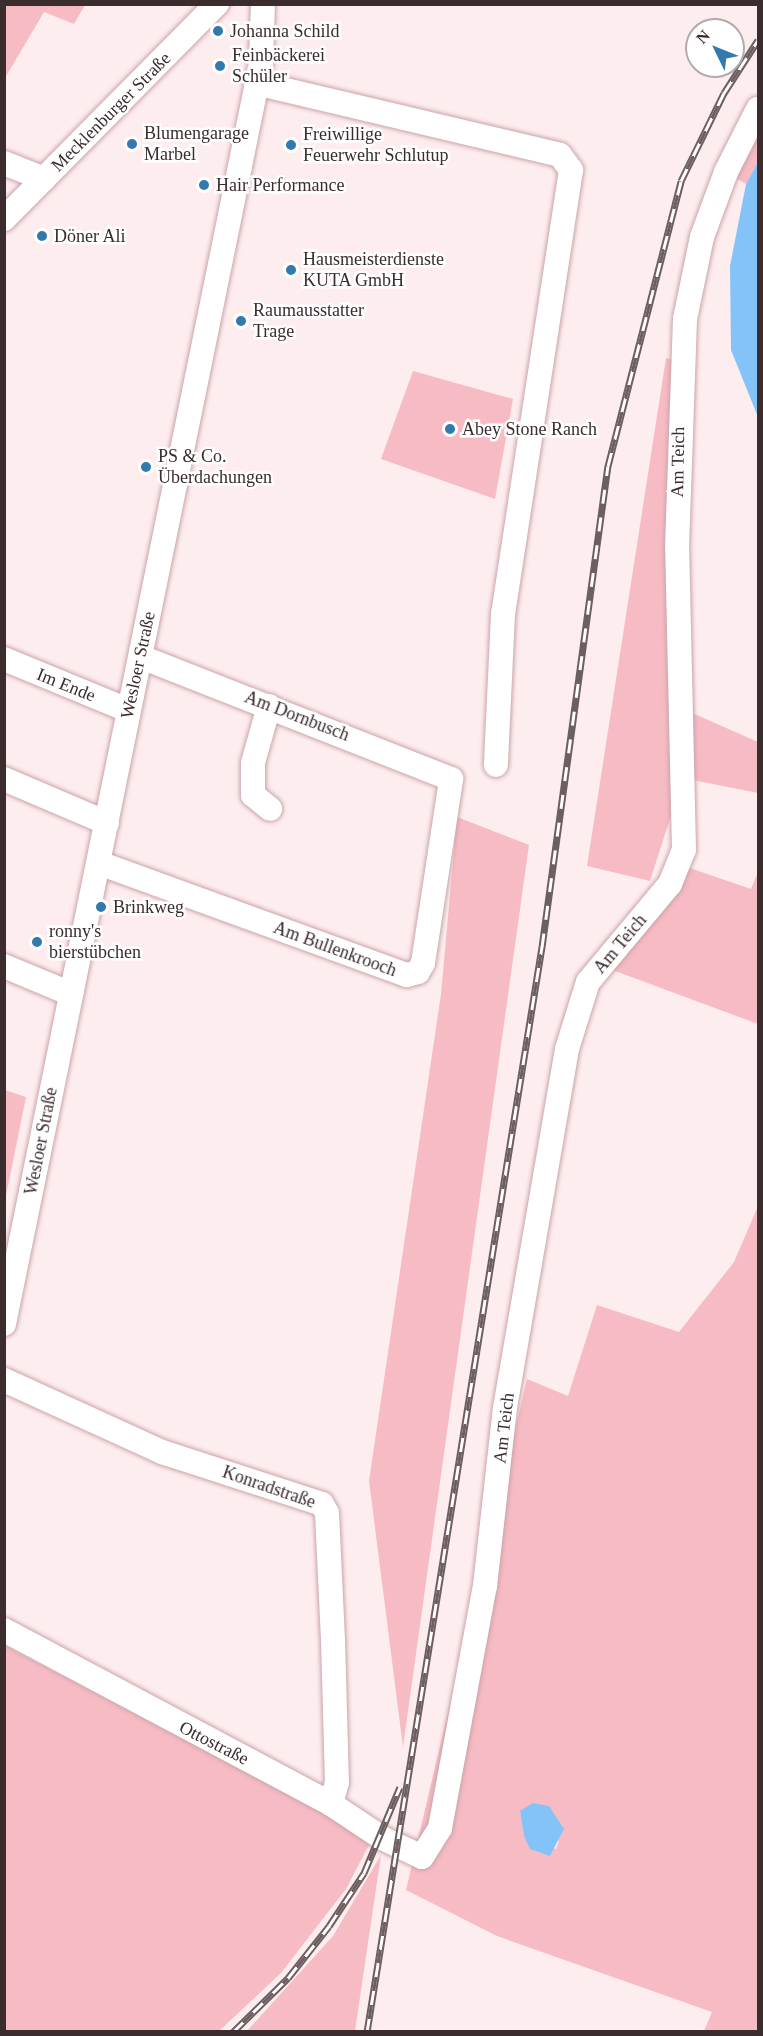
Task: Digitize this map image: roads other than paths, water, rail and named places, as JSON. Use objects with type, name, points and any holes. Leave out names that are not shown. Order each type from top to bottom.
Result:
[{"type":"street","name":"Mecklenburger Straße","points":[[4,219],[217,4]]},
{"type":"street","name":"Wesloer Straße","points":[[4,1324],[256,83],[263,4]]},
{"type":"street","points":[[256,83],[560,155],[571,171],[503,614],[495,765]]},
{"type":"street","name":"Am Teich","points":[[422,1857],[440,1828],[461,1731],[507,1396],[552,1125],[575,1020],[588,982],[670,884],[684,850],[676,548],[685,319],[702,237],[726,172],[759,109]]},
{"type":"street","points":[[4,163],[44,179]]},
{"type":"street","name":"Am Dornbusch","points":[[141,657],[452,778]]},
{"type":"street","name":"Im Ende","points":[[4,659],[128,710]]},
{"type":"street","points":[[269,706],[253,763],[252,795],[270,809]]},
{"type":"street","name":"Am Bullenkrooch","points":[[99,863],[413,975],[423,963],[452,778]]},
{"type":"street","points":[[4,779],[107,823]]},
{"type":"street","points":[[4,966],[71,994]]},
{"type":"street","name":"Konradstraße","points":[[4,1380],[162,1452],[322,1504],[327,1513],[337,1782],[331,1804]]},
{"type":"street","name":"Ottostraße","points":[[4,1630],[331,1804],[382,1838],[422,1857]]},
{"type":"water","points":[[758,162],[758,417],[731,350],[730,266],[746,184]]},
{"type":"water","points":[[533,1803],[549,1806],[564,1829],[550,1856],[530,1849],[524,1836],[520,1811]]},
{"type":"railway","points":[[367,2032],[542,947],[608,466],[681,181],[724,93],[758,40]]},
{"type":"railway","points":[[233,2032],[288,1978],[329,1926],[364,1873],[400,1787]]},
{"type":"place","name":"Johanna Schild","points":[[218,31]]},
{"type":"place","name":"Feinbäckerei Schüler","points":[[220,66]]},
{"type":"place","name":"Blumengarage Marbel","points":[[132,144]]},
{"type":"place","name":"Freiwillige Feuerwehr Schlutup","points":[[291,145]]},
{"type":"place","name":"Hair Performance","points":[[204,185]]},
{"type":"place","name":"Döner Ali","points":[[42,236]]},
{"type":"place","name":"Hausmeisterdienste KUTA GmbH","points":[[291,270]]},
{"type":"place","name":"Raumausstatter Trage","points":[[241,321]]},
{"type":"place","name":"Abey Stone Ranch","points":[[450,429]]},
{"type":"place","name":"PS & Co. Überdachungen","points":[[146,467]]},
{"type":"place","name":"Brinkweg","points":[[101,907]]},
{"type":"place","name":"ronny's bierstübchen","points":[[37,942]]}]
